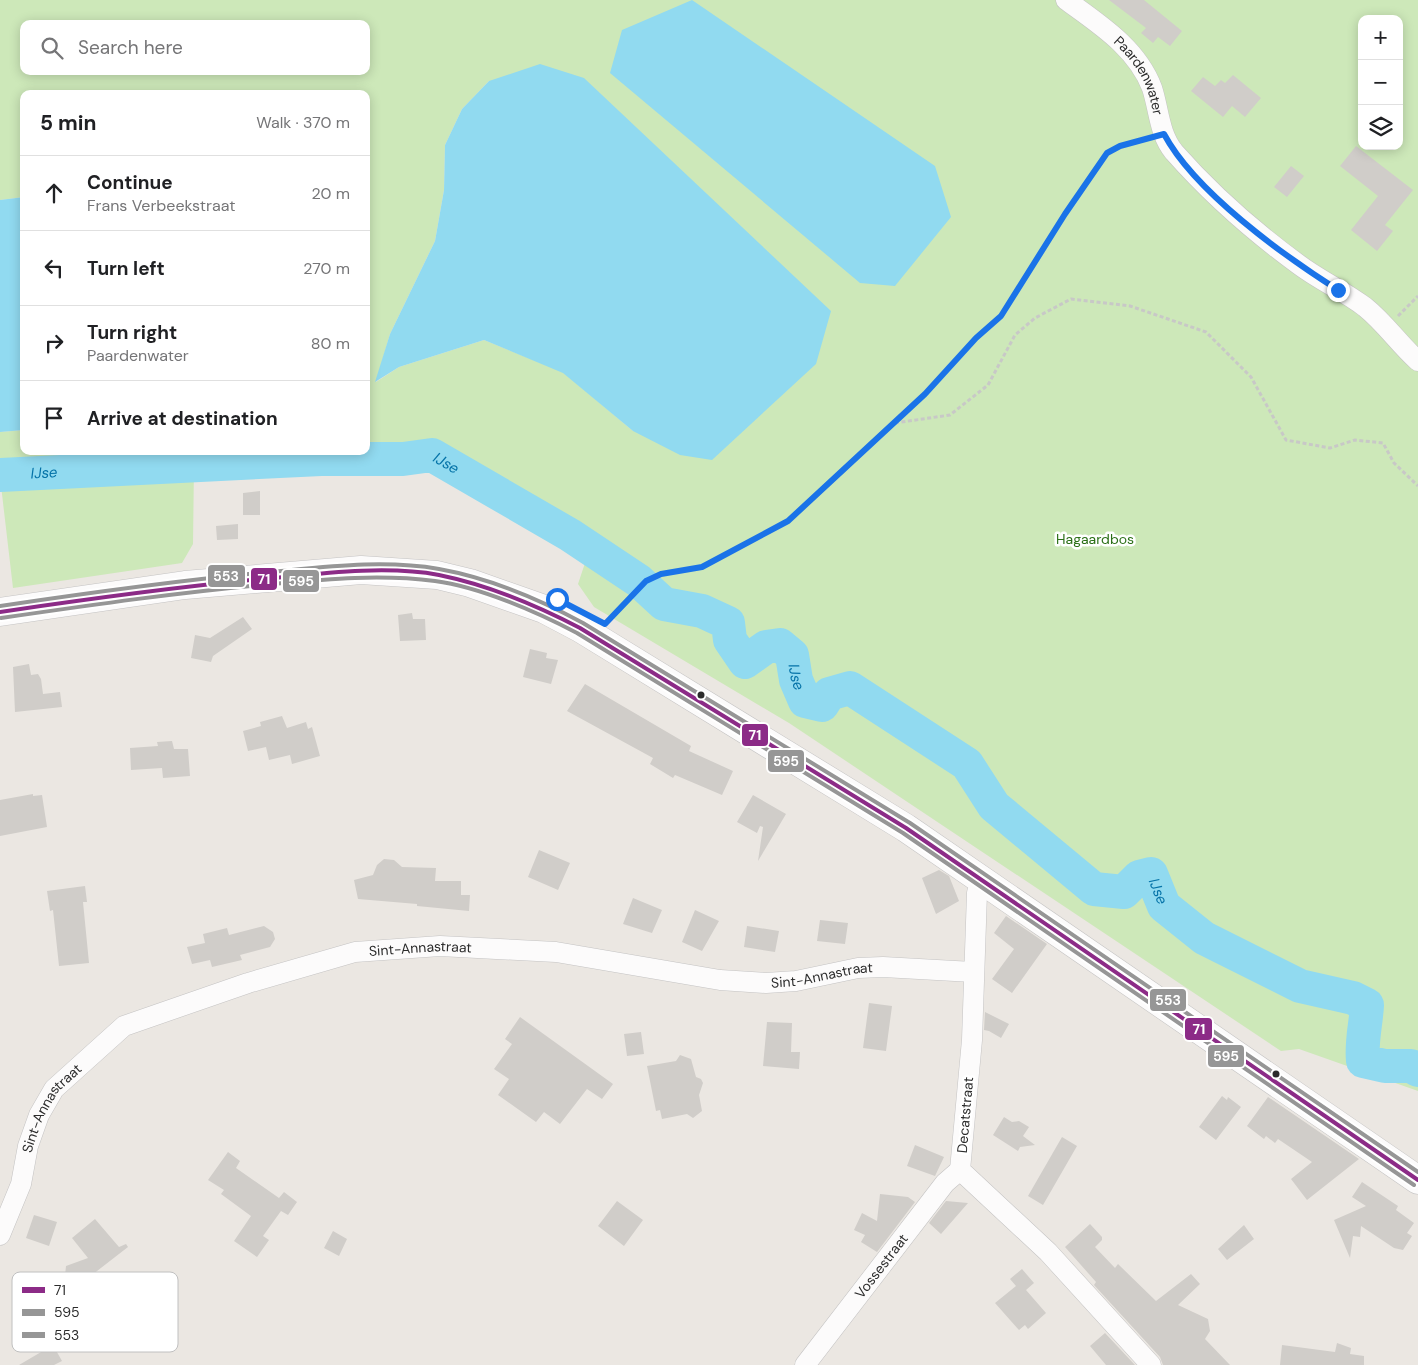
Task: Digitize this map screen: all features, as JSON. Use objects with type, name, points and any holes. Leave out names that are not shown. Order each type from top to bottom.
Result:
[{"type":"main road","points":[[0,612],[184,585],[361,570],[437,575],[470,583],[544,609],[580,628],[906,828],[982,878],[1418,1180]]},
{"type":"street","name":"Paardenwater","points":[[1066,0],[1108,30],[1135,57],[1146,74],[1153,90],[1164,134],[1172,149],[1183,162],[1241,219],[1299,265],[1364,306],[1388,327],[1418,361]]},
{"type":"street","name":"Decatstraat","points":[[982,878],[977,892],[972,1040],[960,1170],[1048,1252],[1151,1365]]},
{"type":"street","name":"Sint-Annastraat","points":[[0,1235],[21,1184],[28,1146],[39,1115],[54,1089],[124,1026],[248,983],[355,952],[440,946],[556,952],[720,980],[766,983],[796,981],[858,968],[883,967],[973,972]]},
{"type":"street","name":"Vossestraat","points":[[805,1365],[944,1183],[960,1170]]},
{"type":"path","points":[[605,624],[636,589],[646,581],[661,574],[702,567],[788,521],[895,423],[925,394],[976,338],[1001,316],[1065,214],[1107,153],[1120,146],[1164,134]]},
{"type":"path","points":[[1388,327],[1418,296]]},
{"type":"path","points":[[895,423],[950,415],[988,385],[1015,335],[1035,318],[1071,299],[1130,306],[1206,332],[1250,378],[1286,440],[1330,448],[1355,440],[1383,443],[1394,463],[1418,486]]},
{"type":"green space","name":"Hagaardbos","points":[[0,0],[1418,0],[1418,1091],[1299,1049],[1281,1051],[789,723],[594,607],[578,584],[590,548],[432,455],[403,459],[321,459],[194,465],[193,544],[182,563],[13,588],[0,477],[0,432],[20,430],[20,455],[370,455],[370,90],[20,90],[20,198],[0,200]],"holes":[[[489,81],[633,431],[563,372],[484,340],[399,367],[376,382],[390,334],[435,241],[444,190],[445,145],[462,109]]]},
{"type":"water","points":[[692,0],[935,166],[951,217],[895,286],[860,283],[610,73],[622,30]]},
{"type":"water","points":[[540,64],[584,78],[831,311],[816,364],[712,460],[680,455],[633,431],[563,373],[484,340],[399,367],[375,382],[390,334],[435,241],[444,190],[445,145],[462,109],[489,81]]},
{"type":"water","points":[[20,198],[20,430],[0,432],[0,200]]},
{"type":"building","points":[[1109,0],[1144,0],[1182,31],[1170,46],[1158,37],[1153,43],[1141,33],[1146,28]]},
{"type":"building","points":[[1233,75],[1261,98],[1245,117],[1232,106],[1223,117],[1191,91],[1203,77],[1215,86],[1221,80],[1225,83]]},
{"type":"building","points":[[1356,146],[1358,150],[1361,150],[1413,190],[1385,225],[1393,231],[1377,251],[1351,230],[1378,196],[1340,166]]},
{"type":"building","points":[[1291,166],[1304,176],[1287,197],[1274,187]]},
{"type":"building","points":[[260,491],[260,515],[243,515],[243,493]]},
{"type":"building","points":[[238,524],[238,539],[217,540],[216,526]]},
{"type":"building","points":[[412,613],[413,619],[425,619],[426,640],[400,641],[398,615]]},
{"type":"building","points":[[243,617],[252,629],[213,656],[211,662],[191,658],[195,635],[210,638]]},
{"type":"building","points":[[530,649],[547,653],[546,658],[558,660],[551,684],[523,677]]},
{"type":"building","points":[[29,664],[31,675],[38,674],[41,679],[43,694],[60,692],[62,707],[15,712],[13,667]]},
{"type":"building","points":[[585,684],[691,746],[689,751],[733,771],[722,795],[675,775],[673,778],[650,764],[653,758],[567,711]]},
{"type":"building","points":[[282,716],[287,728],[306,722],[308,729],[312,727],[320,756],[292,764],[290,755],[269,760],[266,747],[248,751],[243,731],[261,726],[260,722]]},
{"type":"building","points":[[172,741],[174,749],[188,749],[190,776],[163,778],[162,768],[131,770],[130,748],[158,746],[157,742]]},
{"type":"building","points":[[33,794],[33,796],[42,795],[47,827],[0,836],[0,800]]},
{"type":"building","points":[[753,795],[786,814],[758,861],[763,827],[760,826],[757,833],[737,822]]},
{"type":"building","points":[[539,850],[570,863],[558,890],[528,877]]},
{"type":"building","points":[[384,859],[394,860],[402,867],[436,868],[435,881],[461,881],[461,895],[470,895],[469,911],[358,899],[354,880],[373,875],[377,865]]},
{"type":"building","points":[[939,870],[949,876],[959,901],[936,914],[922,878]]},
{"type":"building","points":[[85,886],[87,902],[83,902],[89,963],[59,966],[53,910],[50,911],[47,891]]},
{"type":"building","points":[[633,898],[662,910],[652,933],[623,924]]},
{"type":"building","points":[[695,910],[719,921],[702,951],[682,942]]},
{"type":"building","points":[[1006,916],[1047,944],[1012,993],[992,979],[1014,949],[994,933]]},
{"type":"building","points":[[820,920],[848,923],[845,944],[817,941]]},
{"type":"building","points":[[264,926],[273,932],[275,939],[270,947],[240,955],[242,960],[212,967],[210,960],[192,964],[187,947],[205,943],[203,934],[227,928],[229,935]]},
{"type":"building","points":[[747,926],[779,931],[775,952],[744,947]]},
{"type":"building","points":[[869,1003],[892,1006],[886,1051],[863,1048]]},
{"type":"building","points":[[985,1012],[1009,1024],[1001,1038],[984,1030]]},
{"type":"building","points":[[520,1017],[613,1084],[602,1099],[587,1089],[560,1124],[544,1112],[536,1122],[498,1095],[509,1079],[494,1069],[512,1044],[505,1039]]},
{"type":"building","points":[[767,1022],[792,1023],[791,1052],[800,1052],[799,1069],[763,1066]]},
{"type":"building","points":[[641,1032],[644,1054],[627,1056],[624,1034]]},
{"type":"building","points":[[680,1055],[691,1059],[696,1077],[701,1079],[703,1083],[699,1095],[702,1111],[693,1118],[687,1114],[662,1119],[660,1110],[656,1111],[647,1066],[676,1061]]},
{"type":"building","points":[[1222,1096],[1227,1100],[1228,1097],[1241,1107],[1216,1140],[1199,1127]]},
{"type":"building","points":[[1268,1097],[1359,1159],[1307,1200],[1291,1179],[1312,1162],[1278,1139],[1275,1143],[1266,1136],[1264,1139],[1247,1126]]},
{"type":"building","points":[[1004,1117],[1012,1122],[1019,1121],[1029,1127],[1023,1136],[1035,1145],[1020,1147],[1018,1151],[993,1135]]},
{"type":"building","points":[[1062,1137],[1077,1146],[1043,1205],[1028,1196]]},
{"type":"building","points":[[915,1145],[944,1157],[935,1176],[907,1166]]},
{"type":"building","points":[[228,1152],[240,1161],[236,1168],[279,1198],[284,1192],[297,1202],[288,1215],[281,1211],[263,1236],[269,1240],[257,1257],[234,1241],[251,1216],[221,1194],[224,1190],[208,1180]]},
{"type":"building","points":[[1362,1182],[1398,1206],[1396,1210],[1414,1223],[1407,1233],[1412,1236],[1403,1250],[1394,1248],[1361,1226],[1360,1237],[1353,1236],[1350,1258],[1334,1220],[1366,1206],[1352,1197]]},
{"type":"building","points":[[880,1194],[908,1197],[915,1202],[877,1252],[861,1242],[865,1235],[854,1230],[862,1213],[877,1221]]},
{"type":"building","points":[[617,1201],[643,1220],[624,1246],[598,1226]]},
{"type":"building","points":[[946,1201],[968,1203],[941,1234],[929,1223]]},
{"type":"building","points":[[34,1215],[57,1222],[49,1246],[26,1238]]},
{"type":"building","points":[[95,1219],[119,1247],[126,1244],[128,1247],[96,1272],[65,1272],[66,1266],[88,1258],[72,1238]]},
{"type":"building","points":[[1090,1224],[1102,1237],[1102,1240],[1095,1247],[1115,1268],[1118,1264],[1156,1301],[1191,1274],[1200,1284],[1178,1305],[1208,1319],[1210,1331],[1205,1339],[1230,1365],[1163,1365],[1160,1357],[1094,1285],[1096,1282],[1065,1247]]},
{"type":"building","points":[[1244,1225],[1254,1239],[1227,1260],[1218,1249]]},
{"type":"building","points":[[333,1231],[347,1239],[339,1256],[324,1248]]},
{"type":"building","points":[[1022,1269],[1034,1283],[1026,1290],[1046,1313],[1028,1329],[1025,1325],[1019,1330],[995,1303],[1016,1286],[1010,1279]]},
{"type":"building","points":[[1105,1333],[1135,1365],[1106,1365],[1090,1346]]},
{"type":"building","points":[[1337,1343],[1351,1348],[1350,1354],[1364,1356],[1364,1365],[1280,1365],[1282,1345],[1335,1352]]},
{"type":"building","points":[[41,1352],[57,1352],[62,1361],[54,1365],[19,1365]]},
{"type":"waterway","name":"IJse","points":[[0,475],[321,459],[403,459],[432,455],[570,535],[639,581],[664,604],[702,611],[728,623],[730,640],[745,662],[766,647],[780,645],[792,655],[796,680],[805,701],[822,705],[829,694],[850,688],[967,764],[994,806],[1094,889],[1124,892],[1139,877],[1151,874],[1164,906],[1204,938],[1300,986],[1353,998],[1367,1005],[1363,1061],[1385,1066],[1411,1066],[1418,1070]]},
{"type":"transit line","name":"553","points":[[0,606],[211,578],[320,567],[380,564],[439,569],[513,590],[583,623],[910,823],[1418,1172]]},
{"type":"transit line","name":"71","points":[[0,612],[249,580],[382,570],[421,572],[457,579],[476,584],[546,611],[580,628],[906,828],[1418,1180]]},
{"type":"transit line","name":"595","points":[[1,618],[204,591],[354,578],[435,581],[471,589],[508,601],[577,633],[903,833],[1414,1185]]},
{"type":"route","points":[[557,599],[605,624],[636,589],[646,581],[661,574],[702,567],[788,521],[925,394],[976,338],[1001,316],[1065,214],[1107,153],[1120,146],[1164,134],[1172,149],[1200,180],[1241,219],[1299,265],[1338,290]]}]
